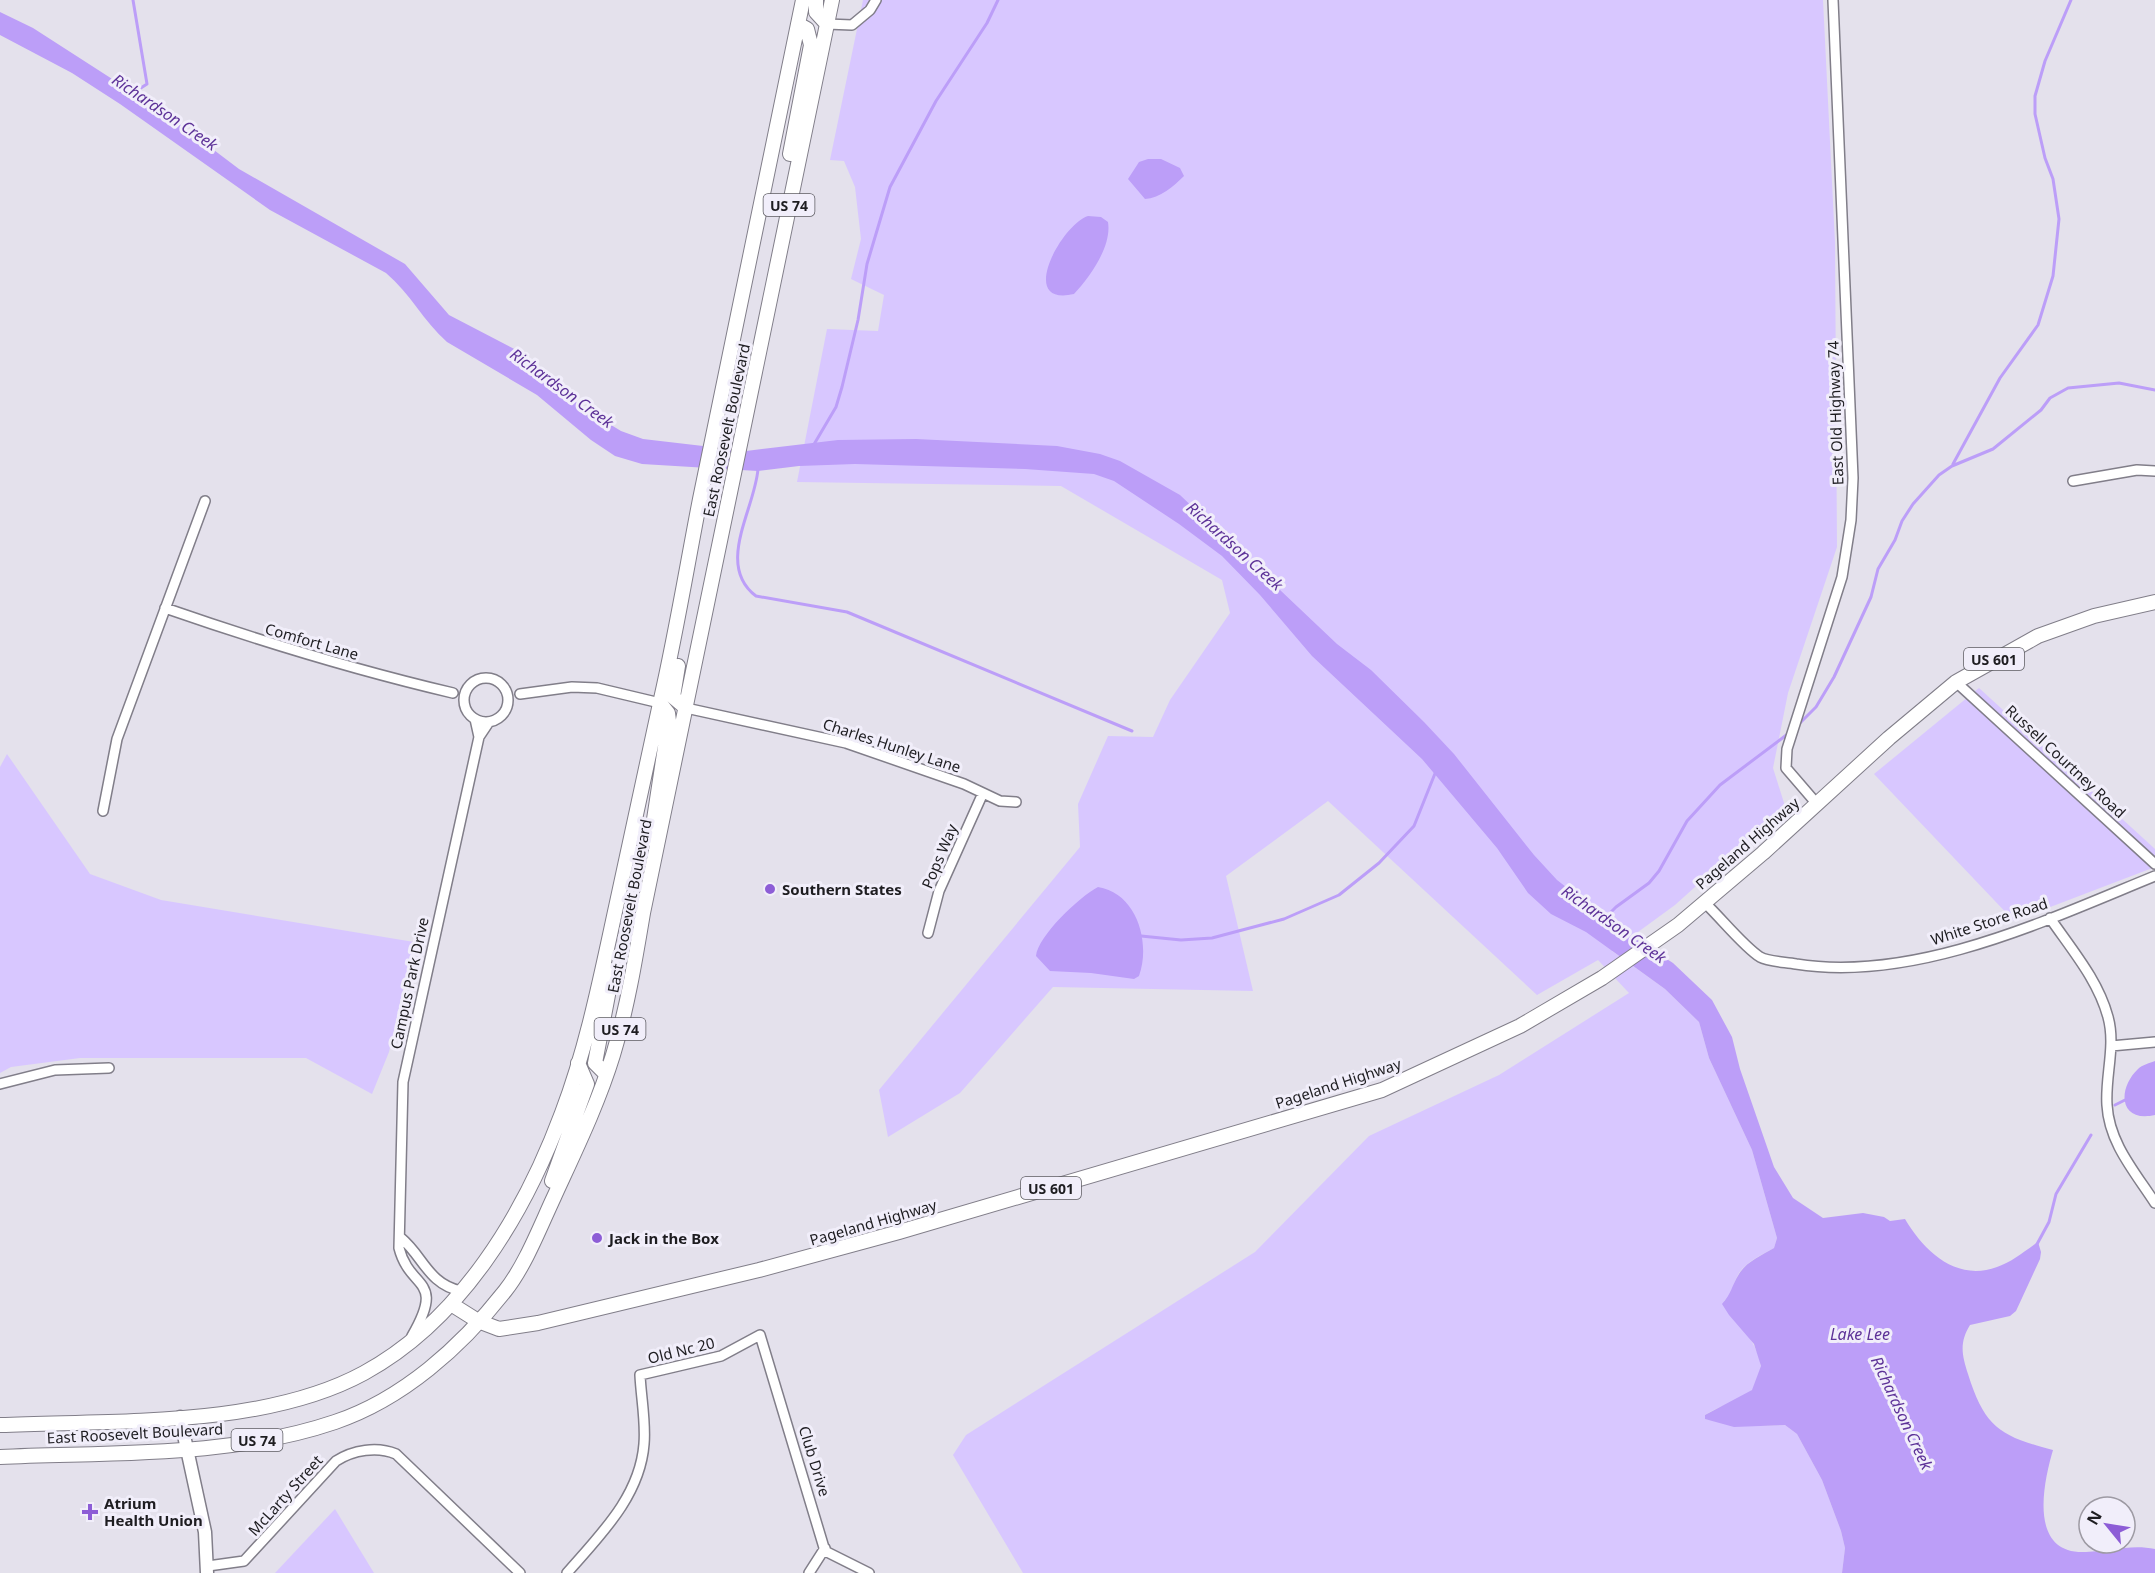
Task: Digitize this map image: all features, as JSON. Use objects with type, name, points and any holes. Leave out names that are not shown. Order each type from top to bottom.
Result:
[{"type":"highway","name":"East Roosevelt Boulevard","points":[[0,1425],[180,1417],[280,1405],[310,1397],[365,1372],[427,1328],[451,1304],[504,1234],[562,1115],[606,955],[660,703],[803,0]]},
{"type":"highway","points":[[816,0],[816,12],[827,24]]},
{"type":"highway","name":"East Roosevelt Boulevard","points":[[0,1457],[187,1448],[285,1435],[336,1421],[383,1400],[416,1379],[478,1321],[506,1290],[545,1218],[585,1129],[606,1074],[632,983],[727,504],[832,0]]},
{"type":"highway","points":[[785,222],[784,194],[811,45],[807,29],[798,24]]},
{"type":"highway","points":[[686,708],[677,703],[673,694],[688,605],[690,557]]},
{"type":"highway","name":"Pageland Highway","points":[[451,1304],[478,1321],[500,1329],[538,1323],[759,1270],[1096,1176],[1382,1090],[1520,1026],[1602,978],[1678,925],[1956,681],[2038,636],[2094,616],[2155,602]]},
{"type":"highway","points":[[652,874],[653,815],[669,722],[668,713],[660,703]]},
{"type":"highway","points":[[606,955],[608,995],[595,1063],[606,1074]]},
{"type":"highway","points":[[545,1218],[544,1201],[587,1084],[578,1063]]},
{"type":"main road","points":[[180,1417],[205,1532],[207,1569]]},
{"type":"street","points":[[827,24],[852,25],[870,10],[876,0]]},
{"type":"street","name":"East Old Highway 74","points":[[1817,804],[1786,768],[1788,749],[1842,577],[1851,520],[1853,478],[1833,0]]},
{"type":"street","points":[[2073,481],[2137,470],[2155,471]]},
{"type":"street","points":[[103,811],[117,739],[206,501]]},
{"type":"street","name":"Comfort Lane","points":[[165,608],[256,640],[339,665],[453,693],[464,701],[466,708],[475,719]]},
{"type":"street","points":[[453,693],[487,678],[494,679],[505,688],[520,694]]},
{"type":"street","name":"Russell Courtney Road","points":[[1956,681],[2155,864]]},
{"type":"street","points":[[464,701],[470,685]]},
{"type":"street","points":[[475,719],[489,722],[502,715],[508,702],[520,694],[572,687],[597,688],[660,703]]},
{"type":"street","points":[[505,688],[508,702]]},
{"type":"street","name":"Charles Hunley Lane","points":[[686,708],[846,743],[1000,801],[1016,802]]},
{"type":"street","name":"Campus Park Drive","points":[[408,1341],[423,1314],[426,1294],[422,1282],[404,1262],[399,1248],[403,1082],[478,737],[475,719]]},
{"type":"street","name":"Campus Park Drive","points":[[478,737],[489,722]]},
{"type":"street","name":"Pops Way","points":[[928,933],[939,891],[983,793]]},
{"type":"street","name":"White Store Road","points":[[1705,903],[1761,958],[1825,969],[1882,964],[1965,948],[2050,918],[2155,876]]},
{"type":"street","points":[[2050,918],[2100,994],[2109,1020],[2111,1046],[2107,1105],[2116,1144],[2155,1203]]},
{"type":"street","points":[[2111,1046],[2155,1042]]},
{"type":"street","points":[[0,1084],[56,1070],[109,1068]]},
{"type":"street","points":[[401,1238],[420,1263],[439,1280],[461,1291]]},
{"type":"street","name":"Old Nc 20","points":[[567,1573],[610,1523],[628,1495],[640,1467],[645,1443],[640,1375],[721,1356],[760,1335]]},
{"type":"street","name":"Club Drive","points":[[760,1335],[825,1548]]},
{"type":"street","name":"McLarty Street","points":[[207,1569],[244,1561],[336,1461],[363,1450],[388,1451],[396,1454],[519,1573]]},
{"type":"street","points":[[809,1573],[825,1548],[869,1573]]},
{"type":"shaded area","points":[[863,0],[1823,0],[1835,243],[1837,547],[1788,693],[1773,768],[1785,806],[1675,905],[1612,951],[1665,989],[1699,1022],[1709,1058],[1752,1150],[1777,1238],[1774,1248],[1742,1269],[1729,1296],[1724,1301],[1754,1345],[1761,1370],[1759,1381],[1751,1391],[1705,1415],[1705,1419],[1757,1426],[1785,1425],[1797,1434],[1822,1480],[1841,1531],[1845,1548],[1842,1573],[1023,1573],[953,1455],[966,1435],[1255,1252],[1369,1136],[1499,1075],[1629,993],[1598,960],[1537,995],[1328,801],[1226,876],[1253,991],[1053,987],[960,1093],[888,1137],[879,1090],[1080,847],[1078,804],[1108,736],[1153,737],[1170,700],[1230,613],[1222,580],[1061,486],[797,482],[827,329],[878,331],[884,295],[851,279],[861,239],[855,187],[844,161],[830,160]]},
{"type":"shaded area","points":[[1979,688],[2155,849],[2155,867],[2014,921],[1874,774]]},
{"type":"shaded area","points":[[7,754],[90,874],[161,900],[414,942],[389,1052],[372,1094],[306,1058],[80,1058],[11,1067],[0,1073],[0,767]]},
{"type":"shaded area","points":[[335,1509],[374,1573],[275,1573]]},
{"type":"water","points":[[0,12],[33,28],[165,113],[239,169],[405,264],[449,315],[520,352],[583,408],[621,431],[643,439],[746,451],[838,440],[916,439],[1057,446],[1100,454],[1120,461],[1180,495],[1337,644],[1371,670],[1424,722],[1454,754],[1534,855],[1557,880],[1620,929],[1673,963],[1712,1000],[1732,1037],[1740,1069],[1774,1167],[1793,1198],[1823,1218],[1863,1213],[1884,1217],[1890,1221],[1905,1219],[1922,1242],[1943,1261],[1968,1270],[1982,1271],[2003,1265],[2038,1242],[2041,1252],[2040,1259],[2016,1311],[2010,1316],[1970,1325],[1964,1338],[1963,1355],[1974,1392],[1988,1418],[1997,1427],[2020,1440],[2053,1450],[2046,1481],[2044,1515],[2047,1530],[2055,1542],[2068,1550],[2077,1551],[2077,1555],[2137,1555],[2137,1547],[2155,1549],[2155,1573],[1842,1573],[1845,1548],[1841,1531],[1822,1480],[1797,1434],[1785,1425],[1734,1427],[1705,1419],[1705,1415],[1752,1390],[1761,1366],[1754,1344],[1722,1304],[1742,1270],[1774,1248],[1777,1238],[1752,1150],[1709,1058],[1699,1022],[1665,989],[1586,932],[1551,914],[1528,893],[1497,848],[1422,759],[1312,656],[1260,595],[1222,556],[1179,524],[1114,481],[1094,474],[1025,469],[855,464],[799,466],[758,471],[642,464],[615,456],[591,440],[537,395],[447,342],[386,273],[270,210],[120,104],[72,73],[0,35]]},
{"type":"water","points":[[1161,159],[1180,168],[1184,176],[1161,194],[1145,199],[1128,179],[1139,162]]},
{"type":"water","points":[[1088,216],[1101,217],[1108,222],[1107,241],[1093,270],[1074,294],[1057,295],[1048,288],[1046,277],[1050,263],[1067,233]]},
{"type":"water","points":[[1098,887],[1111,891],[1123,899],[1138,921],[1143,949],[1139,976],[1134,979],[1091,973],[1050,971],[1036,956],[1038,948],[1051,928],[1081,899]]},
{"type":"water","points":[[2155,1061],[2155,1115],[2134,1114],[2125,1103],[2127,1086],[2138,1069]]},
{"type":"waterway","name":"Richardson Creek","points":[[130,95],[147,84],[133,0]]},
{"type":"waterway","points":[[813,446],[836,407],[842,387],[858,320],[867,264],[890,187],[936,101],[987,23],[998,0]]},
{"type":"waterway","points":[[1953,464],[2000,378],[2038,325],[2053,276],[2059,219],[2053,179],[2045,158],[2035,114],[2035,96],[2045,61],[2071,0]]},
{"type":"waterway","points":[[1798,725],[1816,707],[1834,677],[1871,597],[1878,569],[1895,540],[1902,521],[1913,504],[1939,475],[1952,466],[1993,449],[2041,410],[2050,398],[2068,388],[2119,383],[2155,390]]},
{"type":"waterway","points":[[758,469],[740,536],[738,553],[739,569],[744,583],[756,596],[847,612],[1132,731]]},
{"type":"waterway","name":"Richardson Creek","points":[[1604,919],[1616,907],[1649,883],[1659,871],[1687,821],[1720,785],[1789,733]]},
{"type":"waterway","points":[[1141,936],[1181,940],[1212,938],[1284,919],[1339,895],[1379,863],[1414,826],[1436,771]]},
{"type":"waterway","points":[[2115,1105],[2127,1099]]},
{"type":"waterway","points":[[2036,1246],[2049,1222],[2056,1194],[2091,1135]]},
{"type":"place","name":"Southern States","points":[[770,889]]},
{"type":"place","name":"Jack in the Box","points":[[597,1238]]},
{"type":"place","name":"Atrium Health Union","points":[[90,1512]]},
{"type":"water label","name":"Lake Lee","points":[[1860,1334]]}]
